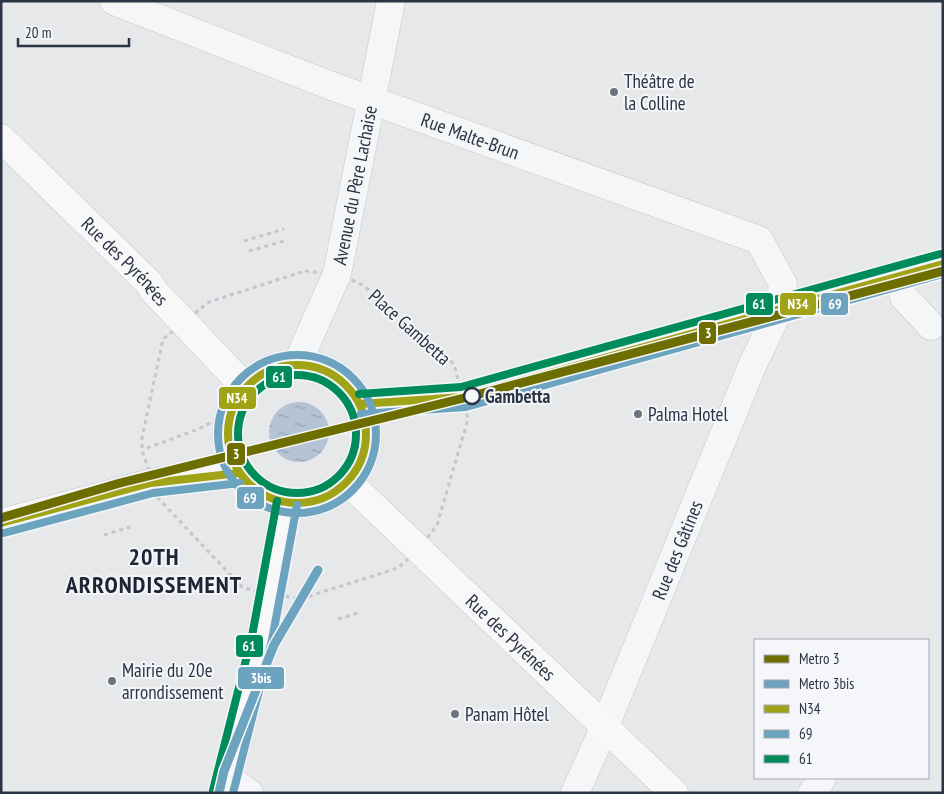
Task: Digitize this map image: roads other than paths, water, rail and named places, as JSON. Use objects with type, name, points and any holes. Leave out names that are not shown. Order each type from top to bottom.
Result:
[{"type":"main road","name":"Rue des Pyrénées","points":[[1,138],[150,284],[153,290],[245,387]]},
{"type":"main road","points":[[360,404],[456,398],[943,264]]},
{"type":"main road","points":[[297,364],[317,367],[335,375],[350,388],[360,404],[367,425],[366,446],[359,466],[348,482],[329,496],[309,502],[287,503],[268,498],[252,487],[239,473],[230,456],[227,428],[236,400],[245,387],[260,374],[278,367],[297,364]]},
{"type":"main road","points":[[1,523],[151,483],[239,473]]},
{"type":"main road","name":"Rue des Pyrénées","points":[[348,482],[674,793]]},
{"type":"main road","points":[[224,785],[262,638],[287,503]]},
{"type":"street","name":"Rue Malte-Brun","points":[[114,1],[329,85],[370,98],[760,240],[783,284],[780,308]]},
{"type":"street","name":"Avenue du Père Lachaise","points":[[297,364],[337,274],[370,98],[391,1]]},
{"type":"street","points":[[904,297],[931,326]]},
{"type":"street","name":"Rue des Gâtines","points":[[575,793],[605,726],[752,366],[780,308]]},
{"type":"street","points":[[812,793],[821,779]]},
{"type":"street","points":[[224,785],[250,793]]},
{"type":"water","points":[[299,402],[316,407],[324,415],[329,432],[324,449],[316,457],[299,462],[282,457],[274,449],[269,432],[274,415],[282,407]]},
{"type":"metro line","name":"3","points":[[1,518],[120,483],[472,396],[943,271]]},
{"type":"metro line","name":"3bis","points":[[219,793],[224,771],[274,645],[318,570]]},
{"type":"place","name":"Théâtre de la Colline","points":[[614,92]]},
{"type":"place","name":"Gambetta","points":[[472,396]]},
{"type":"place","name":"Palma Hotel","points":[[638,414]]},
{"type":"place","name":"Mairie du 20e arrondissement","points":[[112,681]]},
{"type":"place","name":"Panam Hôtel","points":[[455,714]]},
{"type":"district","name":"20TH ARRONDISSEMENT","points":[[154,570]]}]
